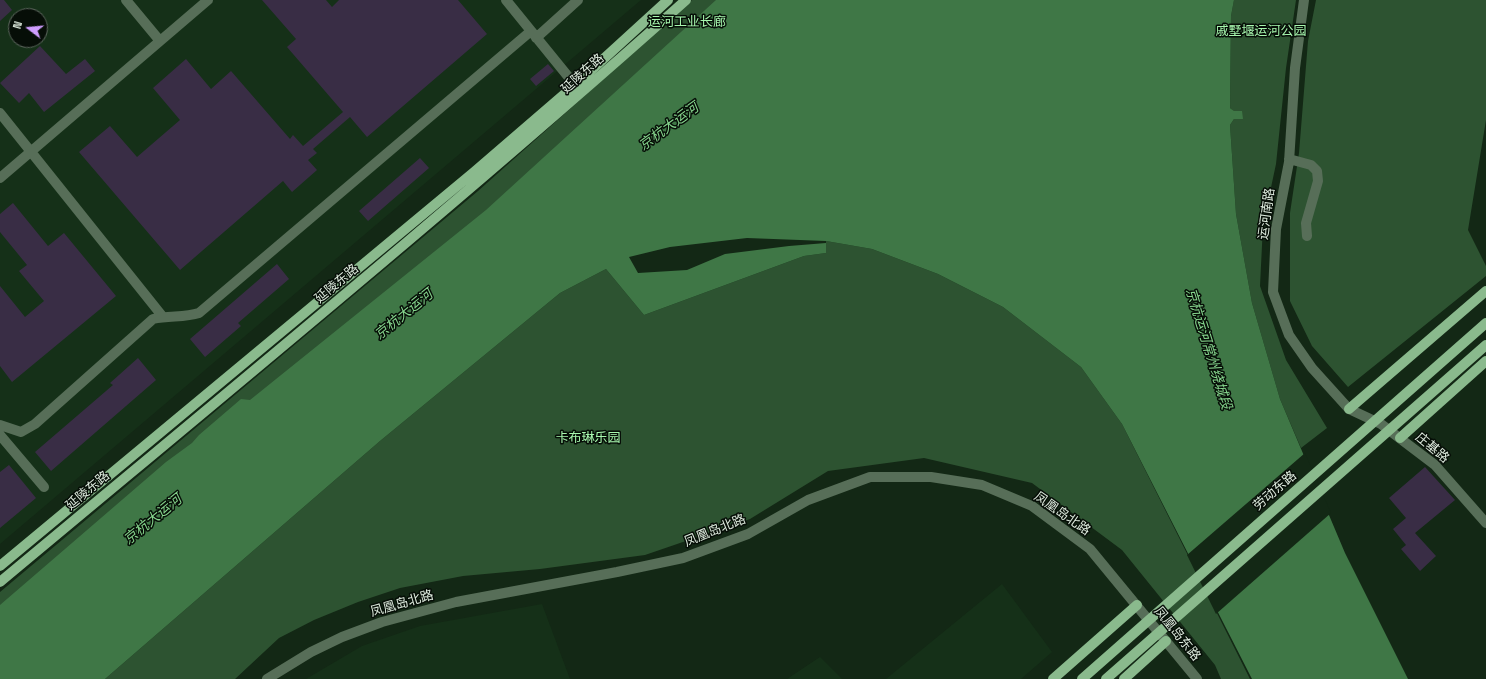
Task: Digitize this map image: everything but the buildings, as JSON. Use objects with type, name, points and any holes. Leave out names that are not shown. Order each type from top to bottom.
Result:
[{"type":"main road","name":"延陵东路","points":[[0,566],[474,172],[575,85],[668,0]]},
{"type":"main road","name":"延陵东路","points":[[0,582],[479,182],[581,94],[686,0]]},
{"type":"main road","points":[[1349,409],[1486,290]]},
{"type":"main road","name":"劳动东路","points":[[1082,679],[1486,323]]},
{"type":"main road","points":[[1106,679],[1486,345]]},
{"type":"main road","points":[[1400,438],[1486,362]]},
{"type":"main road","points":[[1052,679],[1137,605]]},
{"type":"main road","points":[[1124,679],[1166,641]]},
{"type":"street","points":[[126,0],[160,41]]},
{"type":"street","points":[[0,178],[208,0]]},
{"type":"street","points":[[506,0],[575,85]]},
{"type":"street","points":[[0,425],[21,432],[35,424],[153,319],[188,316],[200,313],[534,34],[578,0]]},
{"type":"street","name":"运河南路","points":[[1304,0],[1295,68],[1289,159],[1276,230],[1273,292],[1289,335],[1312,368],[1349,409]]},
{"type":"street","points":[[0,113],[163,317]]},
{"type":"street","points":[[1289,159],[1311,165],[1317,171],[1318,181],[1306,223],[1307,236]]},
{"type":"street","name":"庄基路","points":[[1349,409],[1381,424],[1435,465],[1486,523]]},
{"type":"street","points":[[0,435],[44,487]]},
{"type":"street","name":"凤凰岛北路","points":[[267,679],[310,652],[342,637],[382,622],[456,602],[683,558],[748,534],[808,500],[870,477],[931,477],[982,485],[1032,506],[1090,549],[1137,605]]},
{"type":"street","name":"凤凰岛东路","points":[[1137,605],[1197,679]]},
{"type":"shaded area","points":[[0,0],[641,0],[0,544]]},
{"type":"shaded area","points":[[1002,584],[1052,652],[1021,679],[886,679]]},
{"type":"shaded area","points":[[542,604],[570,679],[306,679],[362,646],[420,626]]},
{"type":"shaded area","points":[[820,657],[842,679],[787,679]]},
{"type":"green space","name":"运河工业长廊","points":[[692,0],[733,0],[494,206],[0,615],[0,592],[478,191]]},
{"type":"green space","name":"戚墅堰运河公园","points":[[1234,0],[1296,0],[1286,68],[1276,164],[1263,225],[1260,286],[1286,360],[1327,428],[1301,448],[1280,399],[1252,303],[1236,214],[1230,125],[1234,119],[1243,119],[1230,108],[1231,16]]},
{"type":"green space","points":[[1316,0],[1486,0],[1486,120],[1468,230],[1486,266],[1486,276],[1348,387],[1312,346],[1290,301],[1290,213],[1299,153],[1308,41]]},
{"type":"green space","name":"卡布琳乐园","points":[[826,241],[872,249],[938,274],[1003,307],[1081,367],[1122,424],[1250,679],[1221,679],[1215,665],[1122,550],[1032,483],[924,458],[828,471],[750,519],[645,555],[540,569],[463,576],[400,588],[358,602],[314,620],[279,638],[235,679],[105,679],[380,441],[560,293],[606,269],[644,315],[804,256],[826,253]]},
{"type":"water","points":[[716,0],[1234,0],[1231,16],[1230,108],[1234,111],[1242,111],[1243,119],[1234,119],[1230,125],[1236,214],[1252,303],[1280,399],[1345,553],[1408,679],[1252,679],[1122,424],[1081,367],[1003,307],[938,274],[872,249],[826,241],[747,238],[670,247],[629,257],[638,273],[687,270],[725,254],[789,246],[826,243],[826,253],[804,256],[644,315],[606,269],[560,293],[380,441],[105,679],[0,679],[0,605],[166,462],[192,443],[199,435],[241,399],[250,400],[486,210]]},
{"type":"pier","points":[[1305,453],[1331,513],[1216,614],[1187,555]]},
{"type":"water label","name":"京杭大运河","points":[[669,127]]},
{"type":"water label","name":"京杭大运河","points":[[404,315]]},
{"type":"water label","name":"京杭运河常州绕城段","points":[[1208,349]]},
{"type":"water label","name":"京杭大运河","points":[[153,520]]}]
